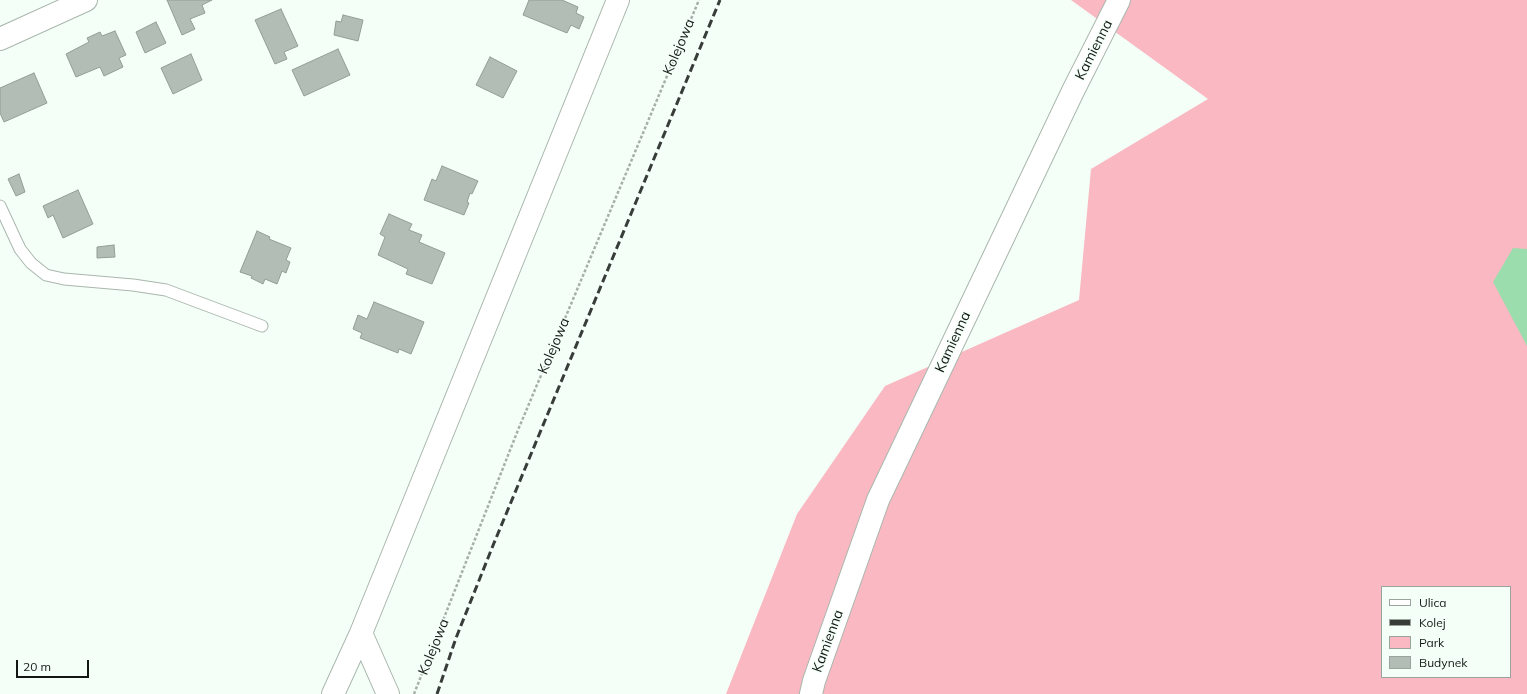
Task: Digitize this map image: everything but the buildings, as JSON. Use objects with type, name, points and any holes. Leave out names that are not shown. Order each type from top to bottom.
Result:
[{"type":"street","points":[[0,39],[86,0]]},
{"type":"street","points":[[334,694],[618,0]]},
{"type":"street","name":"Kamienna","points":[[811,694],[814,681],[878,500],[1073,91],[1119,0]]},
{"type":"street","points":[[360,633],[388,694]]},
{"type":"lane","points":[[0,206],[20,249],[31,263],[46,275],[64,279],[133,285],[166,290],[262,326]]},
{"type":"path","name":"Kolejowa","points":[[414,694],[518,430],[699,0]]},
{"type":"green space","points":[[1071,0],[1527,0],[1527,694],[726,694],[797,514],[885,386],[1079,300],[1091,169],[1208,99]]},
{"type":"shaded area","points":[[1513,248],[1527,249],[1527,346],[1493,282]]},
{"type":"railway","points":[[437,694],[456,638],[494,543],[720,0]]}]
